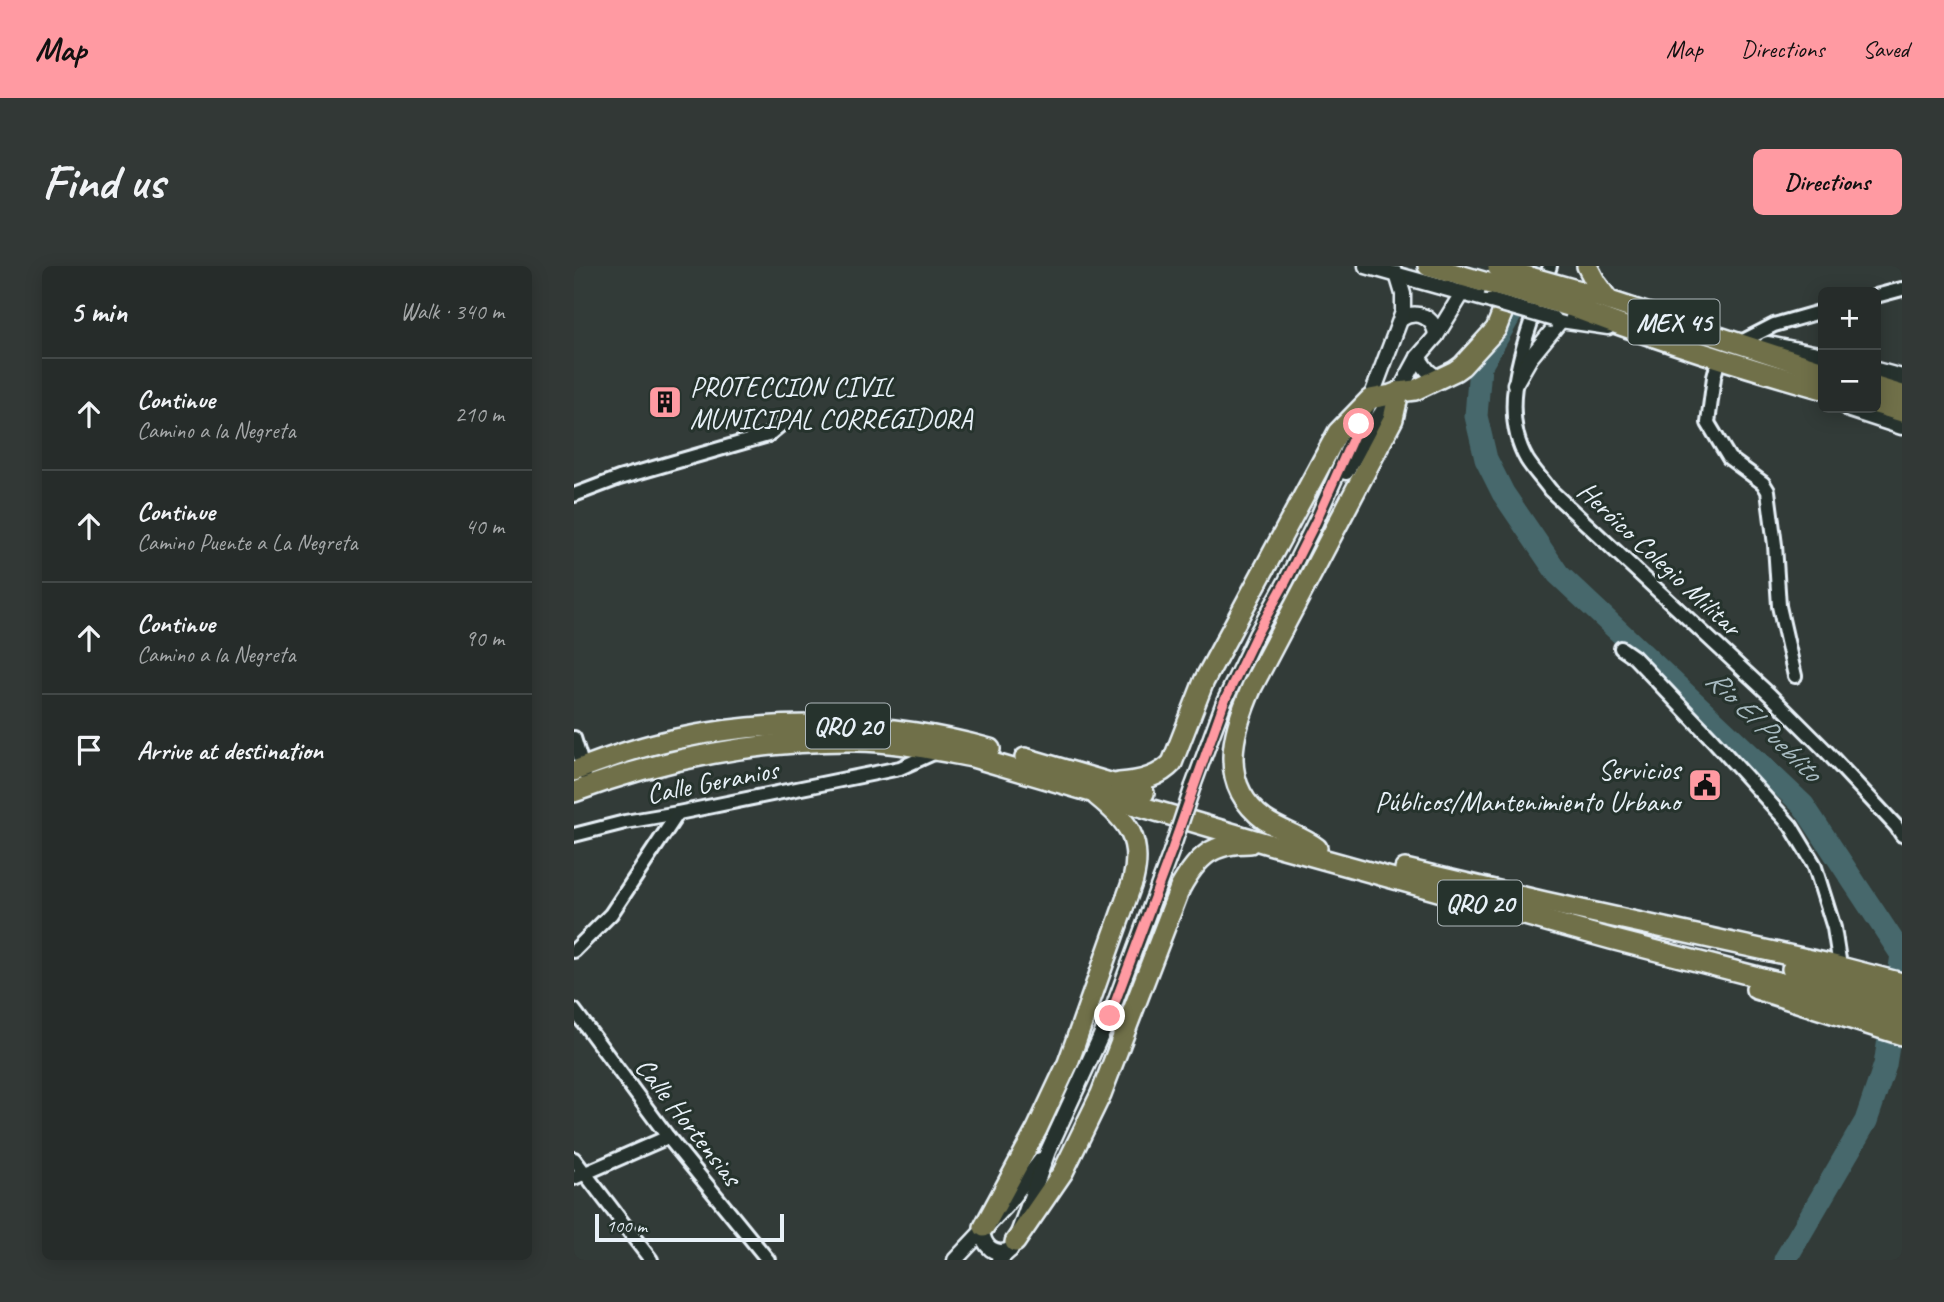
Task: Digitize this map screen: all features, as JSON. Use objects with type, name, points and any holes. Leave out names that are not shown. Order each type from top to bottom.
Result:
[{"type":"highway","name":"MEX 45","points":[[1428,266],[1497,277],[1565,309],[1818,388]]},
{"type":"highway","points":[[1587,266],[1609,301]]},
{"type":"highway","points":[[1111,782],[1144,779],[1166,770],[1172,764],[1205,681],[1338,432],[1370,399],[1399,391],[1415,390],[1462,366],[1496,329],[1509,299],[1497,277]]},
{"type":"highway","name":"MEX 45","points":[[1565,309],[1609,301],[1818,369]]},
{"type":"highway","points":[[1881,389],[1902,395]]},
{"type":"highway","points":[[1317,848],[1305,839],[1274,826],[1245,803],[1234,770],[1236,730],[1252,687],[1393,419],[1399,391]]},
{"type":"highway","points":[[1881,406],[1902,412]]},
{"type":"highway","name":"QRO 20","points":[[580,779],[631,751],[677,739],[781,726],[887,728],[949,737],[1111,782],[1317,848],[1545,902],[1829,978],[1902,1001]]},
{"type":"highway","name":"QRO 20","points":[[580,779],[737,749],[800,742],[858,741],[939,751],[972,757],[1272,845],[1902,1017]]},
{"type":"highway","points":[[983,1229],[1037,1129],[1068,1063],[1133,880],[1137,863],[1130,832],[1115,810],[1091,791]]},
{"type":"highway","points":[[1013,1246],[1063,1172],[1101,1094],[1180,888],[1191,869],[1200,858],[1219,847],[1237,843],[1272,845]]},
{"type":"highway","points":[[1545,902],[1902,983]]},
{"type":"highway","points":[[1611,939],[1810,1007],[1902,1035]]},
{"type":"main road","points":[[1739,343],[1766,345],[1818,357]]},
{"type":"main road","points":[[1726,361],[1746,372],[1818,397]]},
{"type":"main road","points":[[1881,373],[1902,379]]},
{"type":"main road","points":[[1865,413],[1902,425]]},
{"type":"street","points":[[1366,266],[1463,292]]},
{"type":"street","name":"Heróico Colegio Militar","points":[[1550,266],[1521,352],[1515,384],[1518,436],[1527,460],[1550,490],[1770,695],[1824,749],[1902,835]]},
{"type":"street","points":[[999,1260],[1013,1246],[1048,1151],[1110,1016],[1224,702],[1316,521],[1366,411],[1401,319],[1404,302],[1397,274]]},
{"type":"street","points":[[1316,521],[1376,421],[1399,391],[1463,292],[1497,277],[1565,309],[1515,384]]},
{"type":"street","points":[[1881,295],[1902,289]]},
{"type":"street","points":[[1739,343],[1774,325],[1818,312]]},
{"type":"street","points":[[1401,319],[1412,314],[1424,316],[1434,326],[1436,336]]},
{"type":"street","points":[[1418,358],[1427,372],[1441,378]]},
{"type":"street","points":[[1726,361],[1714,377],[1708,423],[1729,458],[1763,483],[1768,491],[1779,606],[1795,676]]},
{"type":"street","points":[[574,495],[619,478],[768,435],[789,418]]},
{"type":"street","points":[[1621,648],[1634,656],[1791,826],[1814,864],[1834,928],[1840,967]]},
{"type":"street","points":[[574,738],[580,779]]},
{"type":"street","name":"Calle Geranios","points":[[574,835],[625,822],[901,768],[939,751]]},
{"type":"street","points":[[574,951],[611,914],[677,813]]},
{"type":"street","name":"Calle Hortensias","points":[[574,1010],[668,1137],[768,1260]]},
{"type":"street","points":[[580,1176],[668,1137]]},
{"type":"street","points":[[955,1260],[1004,1207],[1048,1151]]},
{"type":"street","points":[[574,1159],[580,1176],[651,1260]]},
{"type":"street","points":[[983,1229],[985,1244],[993,1251],[1005,1252],[1013,1246]]},
{"type":"waterway","name":"Rio El Pueblito","points":[[1527,266],[1514,308],[1480,367],[1476,416],[1486,459],[1503,493],[1558,574],[1803,805],[1902,955],[1885,1065],[1866,1121],[1785,1260]]},
{"type":"place","name":"PROTECCION CIVIL MUNICIPAL CORREGIDORA","points":[[665,402]]},
{"type":"place","name":"Servicios Públicos/Mantenimiento Urbano","points":[[1705,785]]},
{"type":"route","points":[[1110,1016],[1224,702],[1316,521],[1359,424]]}]
